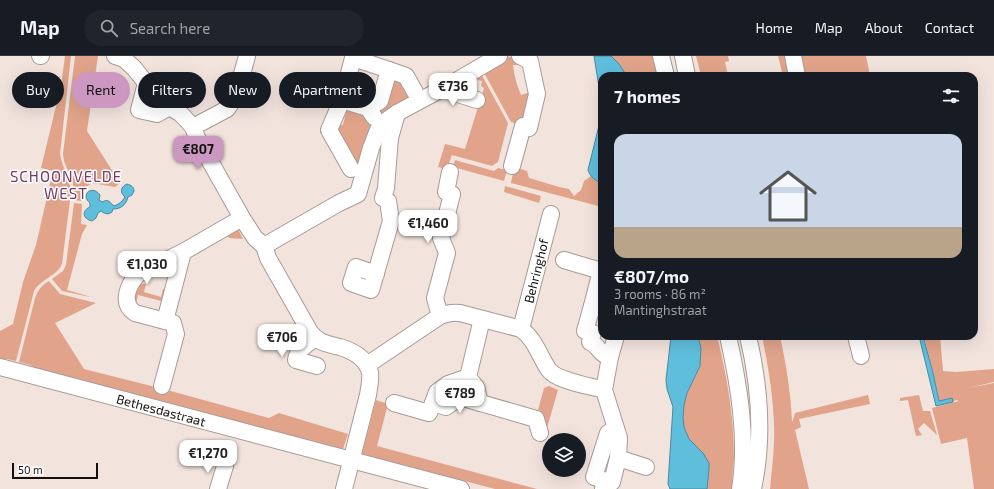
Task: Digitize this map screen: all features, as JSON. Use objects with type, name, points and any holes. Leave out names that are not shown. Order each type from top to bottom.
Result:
[{"type":"street","points":[[115,56],[136,62],[141,72]]},
{"type":"street","points":[[194,127],[227,109],[231,103],[236,84],[242,74],[247,56]]},
{"type":"street","points":[[358,194],[371,148],[380,125],[397,112],[451,84],[499,56]]},
{"type":"street","points":[[512,166],[523,126],[529,128],[537,94],[530,60],[520,56]]},
{"type":"street","points":[[661,56],[665,72]]},
{"type":"street","points":[[683,56],[687,72]]},
{"type":"street","points":[[793,56],[797,72]]},
{"type":"street","points":[[349,72],[352,57],[406,76],[415,92]]},
{"type":"street","points":[[376,103],[380,101],[389,70]]},
{"type":"street","points":[[451,84],[458,94],[477,100]]},
{"type":"street","points":[[140,108],[139,110],[157,114],[167,108]]},
{"type":"street","points":[[171,108],[180,113],[194,127],[197,138],[242,218],[255,238],[264,246],[268,258],[288,295],[314,338],[325,343],[347,349],[354,353],[367,365],[370,374],[368,395],[344,489]]},
{"type":"street","points":[[339,108],[329,130],[352,169]]},
{"type":"street","points":[[368,108],[380,125]]},
{"type":"street","points":[[384,198],[390,138],[397,112]]},
{"type":"street","points":[[440,316],[435,298],[447,253],[441,238],[452,194],[446,192],[450,172]]},
{"type":"street","points":[[264,246],[339,203],[358,194],[384,198],[388,201],[391,221],[376,274]]},
{"type":"street","name":"Behringhof","points":[[521,329],[551,214]]},
{"type":"street","points":[[162,386],[176,334],[173,323],[135,314],[131,311],[126,298],[129,287],[133,279],[138,274],[183,252],[242,218]]},
{"type":"street","points":[[165,321],[183,252]]},
{"type":"street","points":[[564,260],[598,270]]},
{"type":"street","points":[[597,307],[585,332],[592,333],[590,342],[595,344],[604,355],[610,357]]},
{"type":"street","points":[[367,365],[440,316],[454,312],[521,329],[533,341],[550,371],[565,380],[604,390]]},
{"type":"street","points":[[468,377],[482,319]]},
{"type":"street","points":[[314,338],[301,349],[296,360],[317,366]]},
{"type":"street","points":[[615,340],[604,390],[619,438],[618,458],[612,482],[604,485],[594,477],[608,433],[616,429]]},
{"type":"street","points":[[729,340],[736,375],[741,417],[743,465],[740,489]]},
{"type":"street","points":[[749,340],[756,374],[760,423],[758,458],[753,489]]},
{"type":"street","points":[[857,340],[861,356]]},
{"type":"street","name":"Bethesdastraat","points":[[0,367],[460,489]]},
{"type":"street","points":[[394,403],[429,413],[437,392],[448,384],[468,377]]},
{"type":"street","points":[[468,377],[476,386],[480,403]]},
{"type":"street","points":[[433,403],[446,407],[460,398],[480,403],[536,420],[540,433]]},
{"type":"street","points":[[618,458],[646,467]]},
{"type":"street","points":[[218,489],[225,466]]},
{"type":"shaded area","points":[[65,56],[71,56],[60,154],[71,192],[62,264],[57,271],[41,283],[34,291],[16,361],[0,359],[0,331],[13,324],[23,282],[36,245],[53,171],[41,168],[56,108],[64,108],[63,72]]},
{"type":"shaded area","points":[[75,56],[98,56],[96,72],[73,72]]},
{"type":"shaded area","points":[[506,56],[521,61],[521,65],[513,65],[516,80],[521,95],[530,92],[525,119],[519,124],[511,122],[482,69]]},
{"type":"shaded area","points":[[611,56],[653,56],[657,72],[624,72]]},
{"type":"shaded area","points":[[696,56],[728,56],[729,61],[725,62],[727,72],[700,72]]},
{"type":"shaded area","points":[[778,56],[785,56],[788,72],[782,72]]},
{"type":"shaded area","points":[[798,56],[866,56],[869,72],[801,72]]},
{"type":"shaded area","points":[[480,72],[508,123],[498,162],[492,166],[452,155],[447,169],[438,167],[445,144],[465,149],[484,88],[481,86],[482,81],[477,80],[475,84],[467,84],[463,90],[458,85]]},
{"type":"shaded area","points":[[397,79],[413,97],[381,116],[376,109],[392,81]]},
{"type":"shaded area","points":[[72,80],[72,108],[90,108],[87,131],[120,183],[115,187],[92,183],[83,189],[82,201],[74,200],[73,183],[64,161],[63,154]]},
{"type":"shaded area","points":[[347,108],[364,112],[373,124],[363,165],[357,166],[337,127],[337,124],[343,125]]},
{"type":"shaded area","points":[[455,160],[494,171],[498,168],[507,170],[504,181],[453,167]]},
{"type":"shaded area","points":[[514,167],[527,171],[529,178],[569,189],[574,196],[581,190],[584,181],[591,176],[598,182],[598,206],[511,183]]},
{"type":"shaded area","points":[[505,186],[541,196],[539,203],[504,192]]},
{"type":"shaded area","points":[[74,203],[82,204],[81,224],[87,225],[82,234],[67,290],[90,297],[62,291],[52,279],[63,271],[66,265]]},
{"type":"shaded area","points":[[238,229],[243,239],[229,238],[226,233]]},
{"type":"shaded area","points":[[49,281],[60,294],[96,303],[55,323],[84,369],[269,418],[279,413],[348,434],[343,449],[48,371],[44,373],[30,365],[19,362],[35,298],[40,288]]},
{"type":"shaded area","points":[[140,284],[146,284],[144,292],[161,297],[163,289],[166,290],[165,302],[138,295],[136,304],[132,297]]},
{"type":"shaded area","points":[[699,340],[718,340],[727,381],[733,427],[734,458],[732,489],[707,489],[709,463],[689,439],[684,427],[684,405],[687,393],[700,366],[701,349]]},
{"type":"shaded area","points":[[763,340],[781,340],[791,400],[792,422],[795,413],[868,395],[870,404],[799,419],[801,427],[795,430],[809,489],[770,489],[774,432],[770,380]]},
{"type":"shaded area","points":[[925,340],[940,340],[943,371],[956,372],[994,369],[994,382],[968,388],[994,383],[994,489],[974,489],[967,438],[941,444],[932,408],[959,401],[956,400],[953,402],[952,398],[939,401]]},
{"type":"shaded area","points":[[549,386],[558,390],[547,428],[540,415],[541,411],[538,410],[544,388]]},
{"type":"shaded area","points":[[919,395],[923,411],[930,411],[937,435],[924,423],[918,429],[922,435],[916,436],[908,400],[900,401],[900,398]]},
{"type":"shaded area","points":[[376,400],[388,404],[377,446],[537,489],[495,489],[362,454]]},
{"type":"water","points":[[594,56],[611,56],[624,72],[598,72],[598,81]]},
{"type":"water","points":[[598,129],[598,181],[590,175],[588,170]]},
{"type":"water","points":[[127,184],[132,186],[134,191],[132,195],[128,197],[123,206],[113,209],[112,212],[108,214],[101,211],[92,221],[85,217],[85,211],[90,207],[90,203],[86,197],[88,192],[94,190],[100,195],[99,200],[102,202],[108,201],[114,206],[120,203],[125,197],[122,194],[122,190]]},
{"type":"water","points":[[671,340],[699,340],[701,349],[700,366],[687,393],[683,417],[684,427],[689,439],[703,453],[709,463],[707,489],[670,489],[668,484],[673,407],[667,389],[666,380]]},
{"type":"water","points":[[920,340],[924,340],[939,401],[952,398],[953,402],[936,406]]},
{"type":"district","name":"SCHOONVELDE WEST","points":[[66,184]]}]
